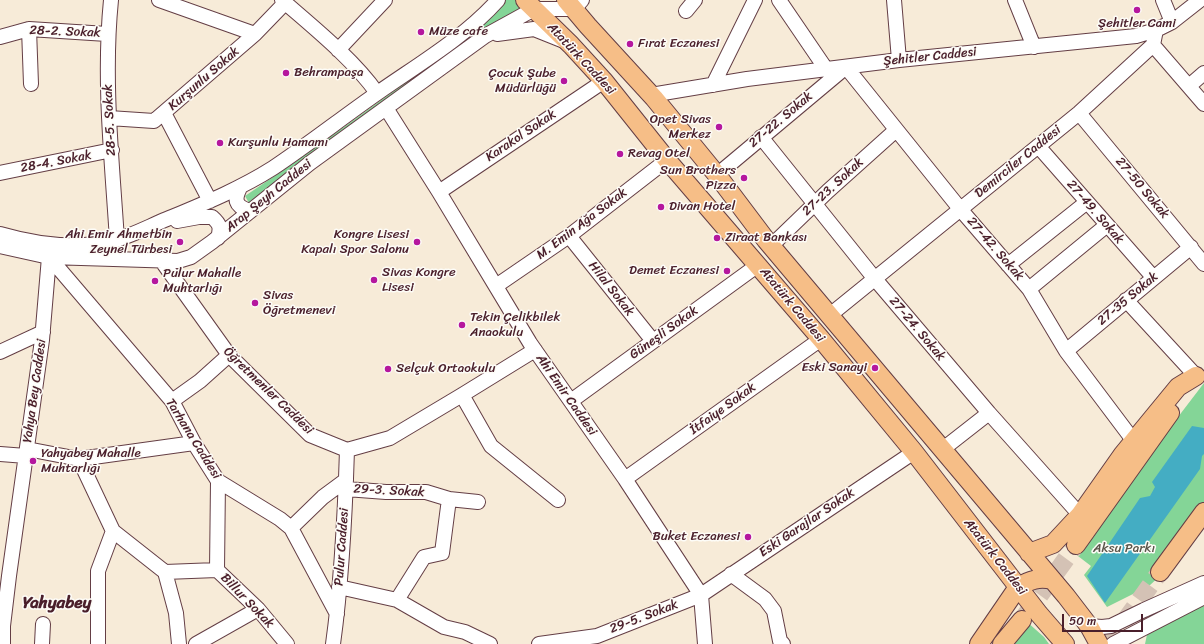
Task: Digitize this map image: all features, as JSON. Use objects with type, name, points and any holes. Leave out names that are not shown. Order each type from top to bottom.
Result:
[{"type":"main road","name":"Atatürk Caddesi","points":[[574,3],[717,175],[771,246],[943,448],[1066,596],[1086,622],[1099,644]]},
{"type":"main road","name":"Atatürk Caddesi","points":[[530,5],[570,44],[604,81],[667,160],[821,339],[914,452],[1018,587],[1065,644]]},
{"type":"main road","points":[[1029,553],[1053,544],[1080,515],[1133,440],[1178,386],[1200,371]]},
{"type":"main road","points":[[1076,545],[1200,371]]},
{"type":"main road","points":[[1160,572],[1204,512]]},
{"type":"main road","points":[[979,644],[1018,587],[1037,578],[1052,580]]},
{"type":"main road","points":[[1002,644],[1022,620]]},
{"type":"street","name":"28-5. Sokak","points":[[111,0],[108,34],[109,118],[117,240]]},
{"type":"street","points":[[159,0],[255,34]]},
{"type":"street","points":[[338,50],[385,0]]},
{"type":"street","points":[[477,21],[482,0]]},
{"type":"street","name":"Arap Şeyh Caddesi","points":[[0,240],[60,246],[86,245],[117,240],[210,201],[273,168],[438,51],[477,21],[498,0]]},
{"type":"street","points":[[713,85],[755,0]]},
{"type":"street","points":[[779,0],[826,69]]},
{"type":"street","points":[[894,0],[899,60]]},
{"type":"street","points":[[1015,0],[1034,47]]},
{"type":"street","points":[[1163,0],[1172,22]]},
{"type":"street","name":"Şehitler Caddesi","points":[[651,95],[846,66],[1130,37],[1156,30],[1172,22],[1200,0]]},
{"type":"street","points":[[283,1],[318,31],[367,78],[377,93]]},
{"type":"street","name":"Kurşunlu Sokak","points":[[109,118],[154,121],[255,34],[283,1]]},
{"type":"street","name":"Arap Şeyh Caddesi","points":[[0,240],[48,257],[161,260],[178,262],[191,257],[218,238],[310,163],[530,5],[574,3]]},
{"type":"street","name":"28-2. Sokak","points":[[0,37],[29,29],[108,34]]},
{"type":"street","points":[[29,29],[31,84]]},
{"type":"street","points":[[485,36],[534,29],[570,44]]},
{"type":"street","points":[[1156,30],[1153,45],[1204,104]]},
{"type":"street","name":"Demirciler Caddesi","points":[[830,315],[1079,112],[1153,45]]},
{"type":"street","name":"27-42. Sokak","points":[[846,66],[960,210],[1029,289],[1066,351],[1133,440]]},
{"type":"street","name":"27-22. Sokak","points":[[717,175],[846,66]]},
{"type":"street","points":[[1189,86],[1204,73]]},
{"type":"street","name":"Karakol Sokak","points":[[439,192],[604,81]]},
{"type":"street","name":"Ahi Emir Caddesi","points":[[386,108],[439,192],[534,350],[625,479],[701,595],[705,644]]},
{"type":"street","name":"27-50 Sokak","points":[[1079,112],[1204,264]]},
{"type":"street","points":[[164,113],[210,201]]},
{"type":"street","name":"27-23. Sokak","points":[[771,246],[828,190],[896,130]]},
{"type":"street","name":"27-24. Sokak","points":[[761,137],[875,279],[989,413],[1080,515]]},
{"type":"street","name":"27-49. Sokak","points":[[1038,146],[1153,277]]},
{"type":"street","name":"28-4. Sokak","points":[[0,173],[112,150]]},
{"type":"street","name":"M. Emin Ağa Sokak","points":[[496,286],[569,236],[667,160]]},
{"type":"street","points":[[241,186],[236,200],[237,204],[250,211]]},
{"type":"street","points":[[1008,265],[1087,202]]},
{"type":"street","points":[[144,228],[199,217],[212,217],[219,223],[220,230],[218,238]]},
{"type":"street","points":[[1029,289],[1107,225]]},
{"type":"street","name":"Hilal Sokak","points":[[569,236],[653,341]]},
{"type":"street","name":"27-35 Sokak","points":[[1066,351],[1153,277],[1191,247]]},
{"type":"street","name":"Yahya Bey Caddesi","points":[[3,644],[4,577],[26,452],[43,332],[48,257]]},
{"type":"street","name":"Tarhana Caddesi","points":[[48,257],[172,401],[194,443],[218,481],[280,519],[291,528],[337,614]]},
{"type":"street","name":"Öğretmenler Caddesi","points":[[161,260],[229,356],[310,434],[347,450]]},
{"type":"street","name":"Güneşli Sokak","points":[[571,401],[758,265]]},
{"type":"street","points":[[1126,300],[1200,371]]},
{"type":"street","points":[[0,352],[43,332]]},
{"type":"street","name":"İtfaiye Sokak","points":[[625,479],[821,339]]},
{"type":"street","points":[[347,450],[390,438],[534,350]]},
{"type":"street","points":[[172,401],[200,381],[229,356]]},
{"type":"street","points":[[462,395],[491,446],[558,500]]},
{"type":"street","points":[[943,448],[989,413]]},
{"type":"street","points":[[0,454],[26,452],[79,459],[194,443]]},
{"type":"street","name":"Pulur Caddesi","points":[[333,644],[339,587],[347,450]]},
{"type":"street","name":"Eski Garajlar Sokak","points":[[701,595],[914,452]]},
{"type":"street","points":[[79,459],[113,531],[165,572],[176,613],[179,644]]},
{"type":"street","name":"Billur Sokak","points":[[218,481],[217,570],[258,609],[287,644]]},
{"type":"street","points":[[291,528],[323,497],[346,485]]},
{"type":"street","name":"29-3. Sokak","points":[[346,485],[386,492],[426,492],[449,499],[478,502]]},
{"type":"street","points":[[397,600],[424,556],[442,553],[449,499]]},
{"type":"street","points":[[98,644],[98,571],[113,531]]},
{"type":"street","points":[[165,572],[217,570]]},
{"type":"street","points":[[731,574],[765,599],[774,611],[780,641],[783,644]]},
{"type":"street","points":[[1086,622],[1102,627],[1111,626],[1204,583]]},
{"type":"street","points":[[339,587],[397,600],[444,627],[465,632],[490,644]]},
{"type":"street","name":"29-5. Sokak","points":[[539,644],[597,640],[701,595]]},
{"type":"street","points":[[1113,644],[1130,639],[1204,597]]},
{"type":"street","points":[[196,644],[258,609]]},
{"type":"street","points":[[42,644],[43,624]]},
{"type":"green space","points":[[505,0],[517,0],[528,9],[488,29],[340,132],[249,203],[245,196],[281,172],[433,62],[463,39],[492,14]]},
{"type":"green space","name":"Aksu Parkı","points":[[1204,383],[1204,505],[1162,574],[1149,586],[1107,607],[1084,575],[1091,566],[1074,553]]},
{"type":"green space","points":[[1204,604],[1204,644],[1145,644],[1148,630]]},
{"type":"green space","points":[[1026,621],[1044,637],[1049,644],[1007,644]]},
{"type":"water","points":[[1192,426],[1204,428],[1204,454],[1202,456],[1200,469],[1105,603],[1087,576],[1140,498],[1150,496],[1155,487],[1152,482]]},
{"type":"tunnel","points":[[1024,617],[1076,545]]},
{"type":"tunnel","points":[[1108,644],[1160,572]]},
{"type":"place","name":"Şehitler Cami","points":[[1137,10]]},
{"type":"place","name":"Müze cafe","points":[[421,32]]},
{"type":"place","name":"Fırat Eczanesi","points":[[630,44]]},
{"type":"place","name":"Behrampaşa","points":[[286,73]]},
{"type":"place","name":"Çocuk Şube Müdürlüğü","points":[[564,81]]},
{"type":"place","name":"Opet Sivas Merkez","points":[[719,127]]},
{"type":"place","name":"Kurşunlu Hamamı","points":[[220,143]]},
{"type":"place","name":"Revag Otel","points":[[620,154]]},
{"type":"place","name":"Sun Brothers Pizza","points":[[744,178]]},
{"type":"place","name":"Divan Hotel","points":[[661,207]]},
{"type":"place","name":"Ziraat Bankası","points":[[717,238]]},
{"type":"place","name":"Ahi Emir Ahmetbin Zeynel Türbesi","points":[[180,242]]},
{"type":"place","name":"Kongre Lisesi Kapalı Spor Salonu","points":[[417,242]]},
{"type":"place","name":"Demet Eczanesi","points":[[727,271]]},
{"type":"place","name":"Sivas Kongre Lisesi","points":[[374,280]]},
{"type":"place","name":"Pulur Mahalle Muhtarlığı","points":[[155,281]]},
{"type":"place","name":"Sivas Öğretmenevi","points":[[255,303]]},
{"type":"place","name":"Tekin Çelikbilek Anaokulu","points":[[462,325]]},
{"type":"place","name":"Eski Sanayi","points":[[875,368]]},
{"type":"place","name":"Selçuk Ortaokulu","points":[[388,369]]},
{"type":"place","name":"Yahyabey Mahalle Muhtarlığı","points":[[33,461]]},
{"type":"place","name":"Buket Eczanesi","points":[[748,537]]},
{"type":"district","name":"Yahyabey","points":[[57,604]]}]
